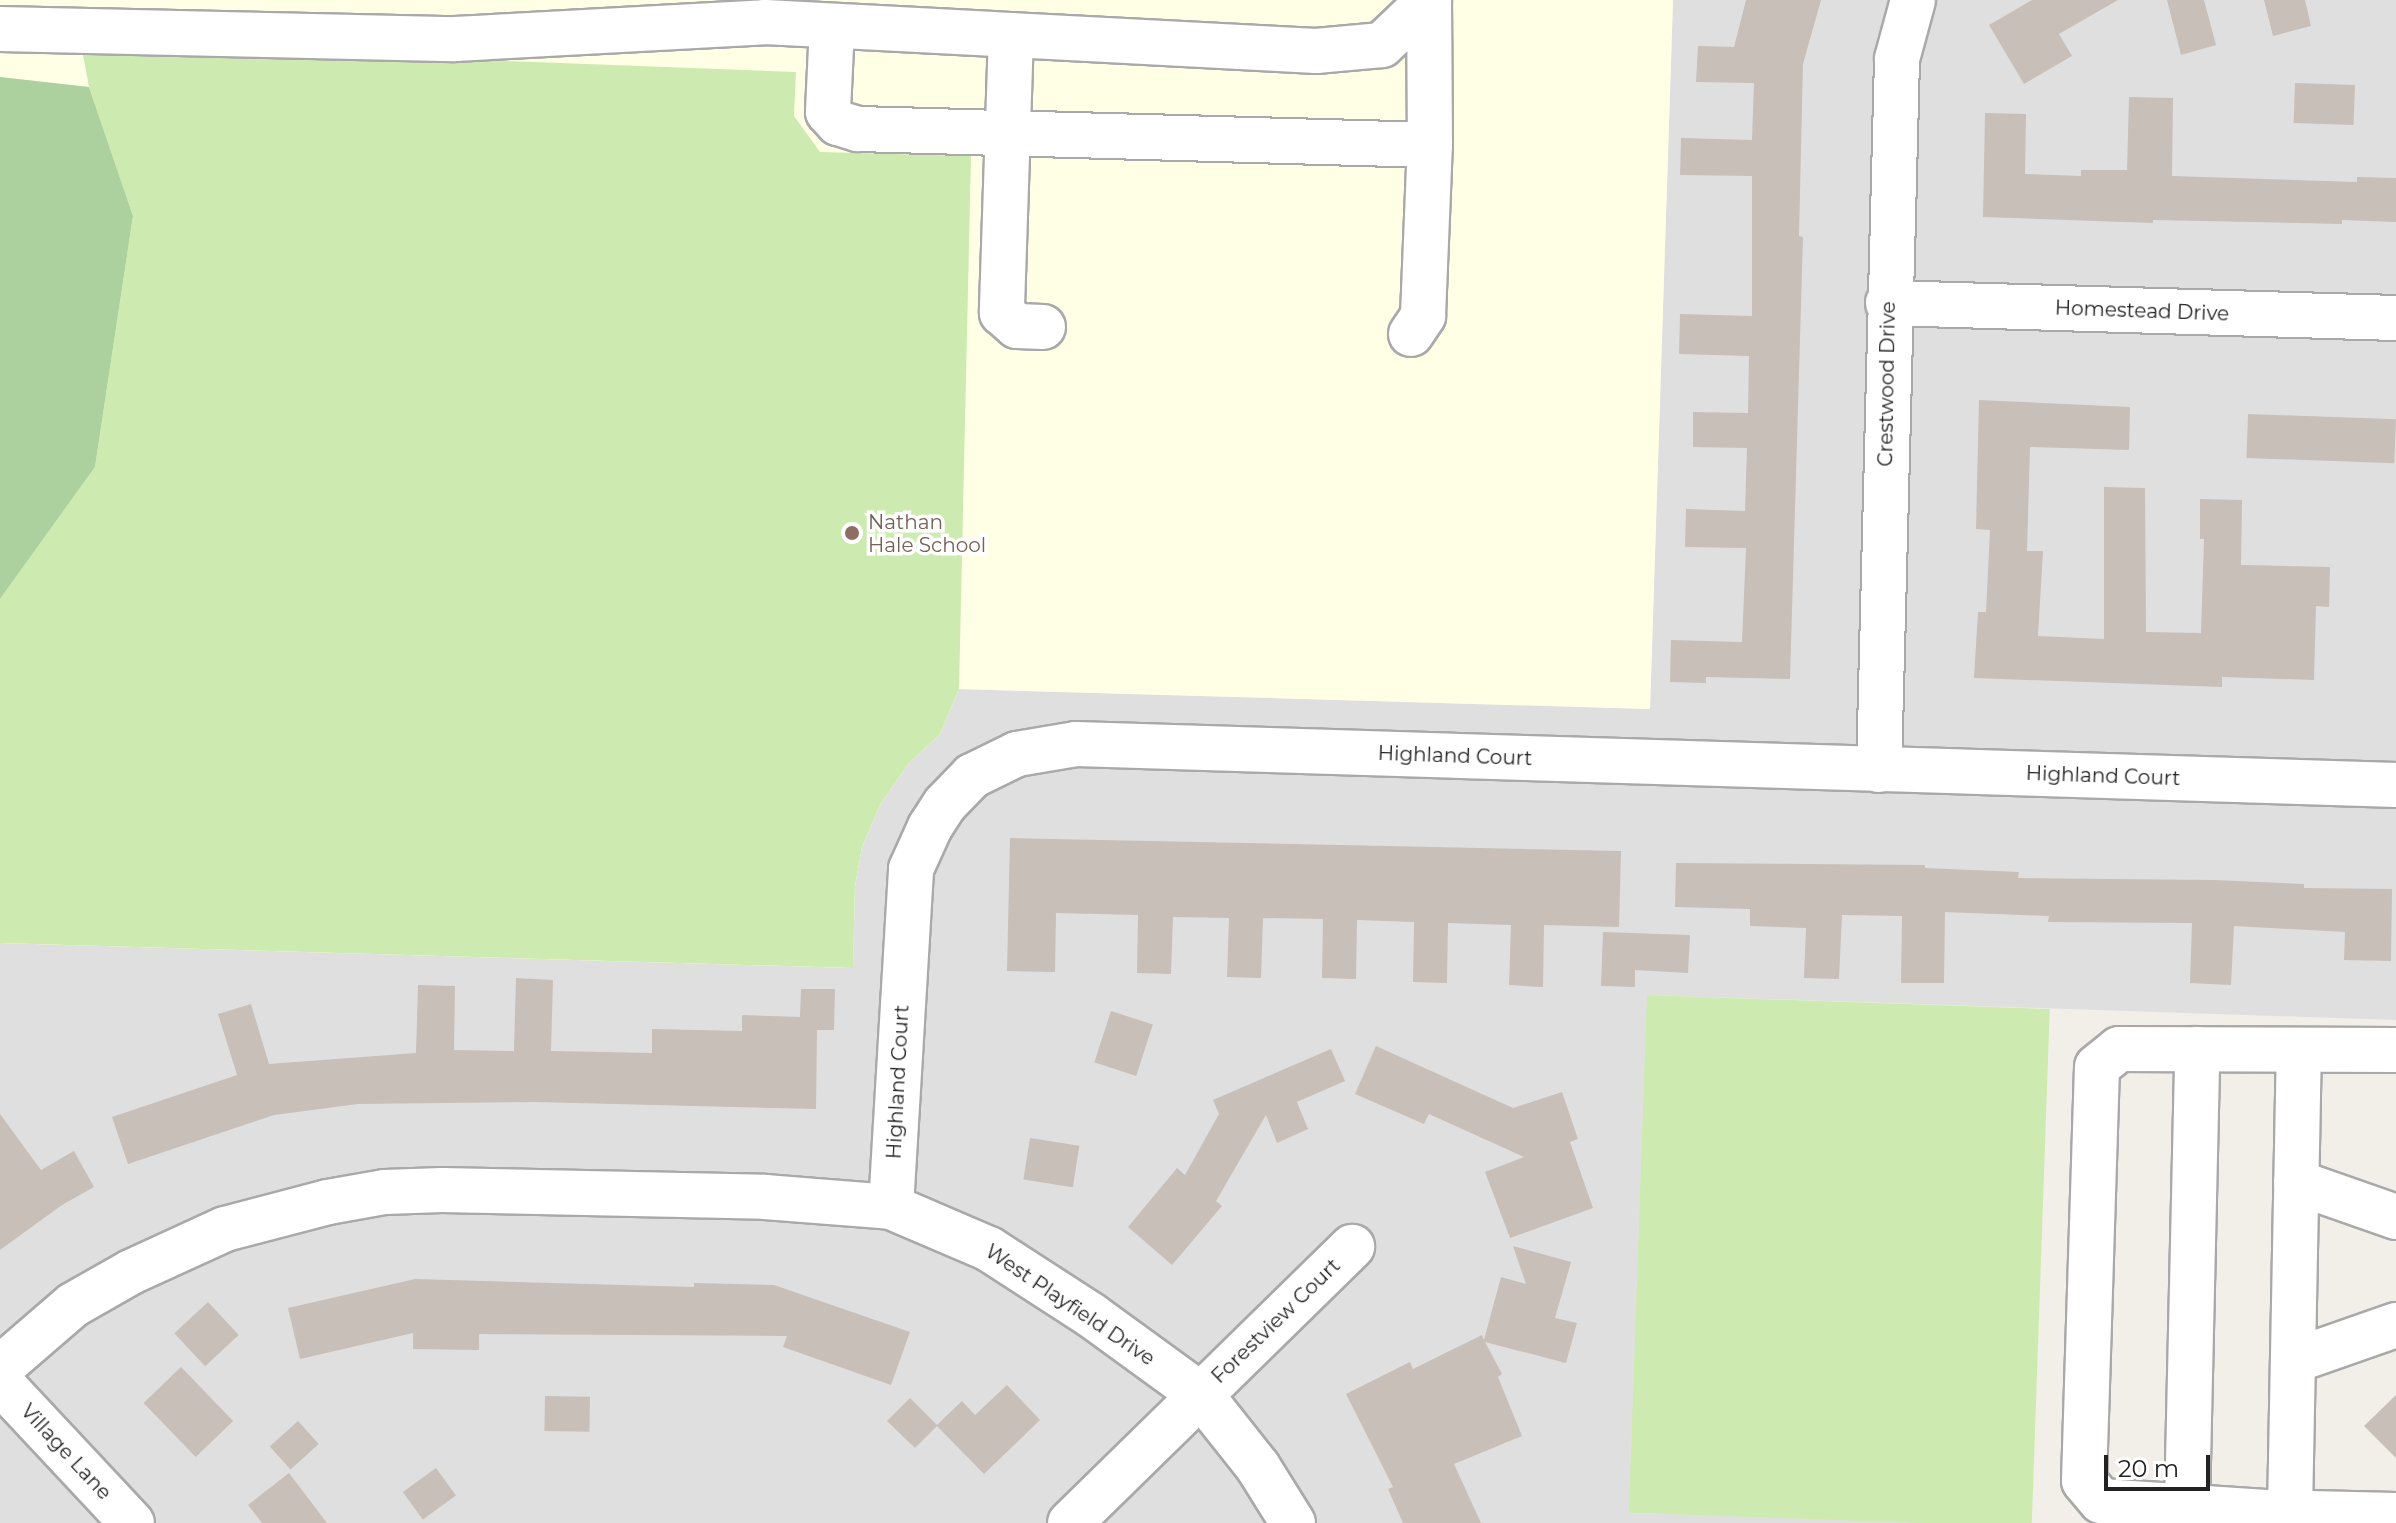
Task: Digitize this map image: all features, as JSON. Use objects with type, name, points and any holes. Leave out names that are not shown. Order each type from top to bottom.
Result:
[{"type":"street","points":[[0,29],[455,39],[658,14],[1316,51],[1382,45],[1429,0]]},
{"type":"street","points":[[1411,334],[1423,316],[1430,145],[1429,0]]},
{"type":"street","name":"Crestwood Drive","points":[[1879,770],[1888,303],[1897,59],[1913,0]]},
{"type":"street","points":[[832,26],[828,112],[838,123],[858,129],[1430,145]]},
{"type":"street","points":[[1011,35],[1002,313],[1017,326],[1043,327]]},
{"type":"street","name":"Homestead Drive","points":[[1888,303],[2396,318]]},
{"type":"street","name":"Highland Court","points":[[891,1207],[911,869],[930,827],[945,804],[972,776],[992,764],[1049,747],[1076,744],[2396,785]]},
{"type":"street","points":[[2396,1050],[2119,1049],[2097,1067],[2084,1481],[2101,1501],[2396,1515]]},
{"type":"street","points":[[2187,1507],[2197,1049]]},
{"type":"street","points":[[2290,1512],[2299,1050]]},
{"type":"street","points":[[2296,1182],[2396,1217]]},
{"type":"street","name":"West Playfield Drive","points":[[0,1368],[73,1305],[166,1254],[225,1229],[328,1202],[385,1192],[541,1191],[765,1197],[891,1207],[989,1249],[1091,1315],[1201,1395],[1258,1467],[1293,1523]]},
{"type":"street","name":"Forestview Court","points":[[1070,1523],[1352,1247]]},
{"type":"street","points":[[2293,1361],[2396,1325]]},
{"type":"street","name":"Village Lane","points":[[0,1382],[132,1523]]},
{"type":"shaded area","name":"Nathan Hale School","points":[[0,0],[1673,0],[1650,709],[959,689],[940,734],[909,763],[881,803],[862,847],[855,886],[853,968],[0,943],[0,599],[95,467],[89,87],[0,77]]},
{"type":"shaded area","points":[[1673,0],[2396,0],[2396,1020],[1648,995],[1631,1513],[2018,1523],[0,1523],[0,943],[852,968],[855,886],[862,847],[881,803],[909,763],[940,734],[959,689],[1650,709]]},
{"type":"green space","points":[[81,45],[796,72],[794,116],[820,152],[971,156],[959,689],[940,734],[909,763],[881,803],[862,847],[855,886],[853,968],[0,943],[0,599],[95,467],[133,216],[89,87]]},
{"type":"green space","points":[[0,77],[89,87],[133,216],[95,467],[0,599]]},
{"type":"green space","points":[[1647,995],[2050,1009],[2032,1523],[1924,1523],[1629,1513]]},
{"type":"building","points":[[1746,0],[1821,0],[1803,64],[1799,236],[1803,237],[1790,679],[1706,677],[1706,683],[1670,682],[1671,640],[1742,642],[1746,548],[1685,547],[1686,509],[1745,511],[1747,448],[1693,447],[1693,412],[1748,413],[1749,356],[1679,354],[1680,314],[1752,316],[1752,176],[1680,175],[1681,138],[1752,140],[1754,83],[1696,82],[1698,46],[1734,47]]},
{"type":"building","points":[[2032,0],[2118,0],[2059,34],[2072,56],[2024,84],[1989,25]]},
{"type":"building","points":[[2167,0],[2204,0],[2216,45],[2181,55]]},
{"type":"building","points":[[2264,0],[2305,0],[2311,26],[2273,36]]},
{"type":"building","points":[[2295,83],[2355,85],[2354,125],[2294,123]]},
{"type":"building","points":[[2129,97],[2173,98],[2172,176],[2357,182],[2357,177],[2396,178],[2396,222],[2342,220],[2342,224],[2153,220],[2153,223],[1983,217],[1985,113],[2026,114],[2025,174],[2081,176],[2081,170],[2127,170]]},
{"type":"building","points":[[1979,400],[2130,407],[2129,450],[2030,447],[2027,551],[2043,551],[2038,636],[2104,639],[2104,487],[2145,488],[2146,632],[2201,633],[2204,539],[2200,539],[2200,499],[2242,500],[2241,565],[2330,567],[2329,607],[2316,606],[2314,680],[2222,677],[2222,687],[1974,678],[1978,612],[1986,612],[1990,530],[1976,529]]},
{"type":"building","points":[[2248,414],[2396,419],[2394,463],[2246,458]]},
{"type":"building","points":[[1010,838],[1621,851],[1619,927],[1544,925],[1543,987],[1509,985],[1511,925],[1448,923],[1447,983],[1413,982],[1414,922],[1357,920],[1356,979],[1322,978],[1323,919],[1263,918],[1261,978],[1227,977],[1229,918],[1173,917],[1171,974],[1137,973],[1138,915],[1056,913],[1055,972],[1007,971]]},
{"type":"building","points":[[1676,863],[1925,865],[1925,868],[2019,872],[2018,878],[2214,880],[2304,884],[2304,888],[2392,889],[2391,961],[2344,960],[2345,932],[2234,926],[2231,985],[2190,983],[2192,923],[2048,922],[2049,916],[1945,912],[1944,983],[1901,983],[1902,916],[1842,915],[1839,979],[1804,978],[1806,928],[1750,926],[1750,909],[1675,907]]},
{"type":"building","points":[[1603,932],[1690,935],[1688,973],[1635,970],[1635,987],[1601,986]]},
{"type":"building","points":[[516,978],[553,980],[551,1051],[652,1053],[652,1029],[742,1031],[742,1015],[800,1017],[801,989],[835,989],[834,1030],[817,1030],[816,1109],[535,1102],[358,1104],[274,1115],[128,1164],[112,1117],[237,1075],[218,1014],[251,1004],[269,1064],[416,1053],[418,985],[455,986],[454,1050],[514,1051]]},
{"type":"building","points":[[1111,1011],[1153,1025],[1136,1076],[1094,1062]]},
{"type":"building","points":[[1376,1046],[1513,1108],[1562,1092],[1578,1139],[1570,1142],[1593,1208],[1510,1238],[1485,1172],[1524,1157],[1429,1114],[1424,1124],[1355,1094]]},
{"type":"building","points":[[1331,1049],[1345,1081],[1297,1102],[1308,1129],[1277,1143],[1266,1115],[1216,1201],[1222,1206],[1172,1265],[1128,1227],[1177,1168],[1185,1175],[1219,1114],[1213,1100]]},
{"type":"building","points":[[0,1114],[41,1170],[74,1151],[94,1187],[62,1205],[0,1250]]},
{"type":"building","points":[[1030,1138],[1079,1146],[1073,1187],[1023,1179]]},
{"type":"building","points":[[1513,1246],[1571,1262],[1555,1318],[1577,1323],[1566,1363],[1485,1342],[1502,1374],[1498,1377],[1522,1436],[1454,1464],[1481,1523],[1403,1523],[1388,1489],[1393,1487],[1346,1394],[1410,1362],[1413,1369],[1482,1335],[1484,1340],[1501,1277],[1526,1284]]},
{"type":"building","points":[[415,1279],[694,1287],[694,1283],[774,1285],[910,1332],[891,1385],[783,1347],[787,1336],[479,1334],[479,1350],[413,1349],[413,1333],[300,1359],[288,1308]]},
{"type":"building","points":[[208,1302],[239,1335],[205,1366],[174,1333]]},
{"type":"building","points":[[181,1367],[233,1421],[196,1457],[144,1403]]},
{"type":"building","points":[[1007,1385],[1040,1420],[984,1474],[937,1426],[915,1448],[887,1421],[910,1398],[937,1425],[962,1401],[975,1415]]},
{"type":"building","points":[[2396,1395],[2396,1458],[2364,1426]]},
{"type":"building","points":[[545,1396],[590,1397],[589,1432],[544,1431]]},
{"type":"building","points":[[298,1421],[319,1444],[291,1469],[270,1446]]},
{"type":"building","points":[[436,1468],[456,1496],[423,1520],[403,1492]]},
{"type":"building","points":[[289,1473],[327,1523],[262,1523],[248,1505]]},
{"type":"place","name":"Nathan Hale School","points":[[852,533]]}]
